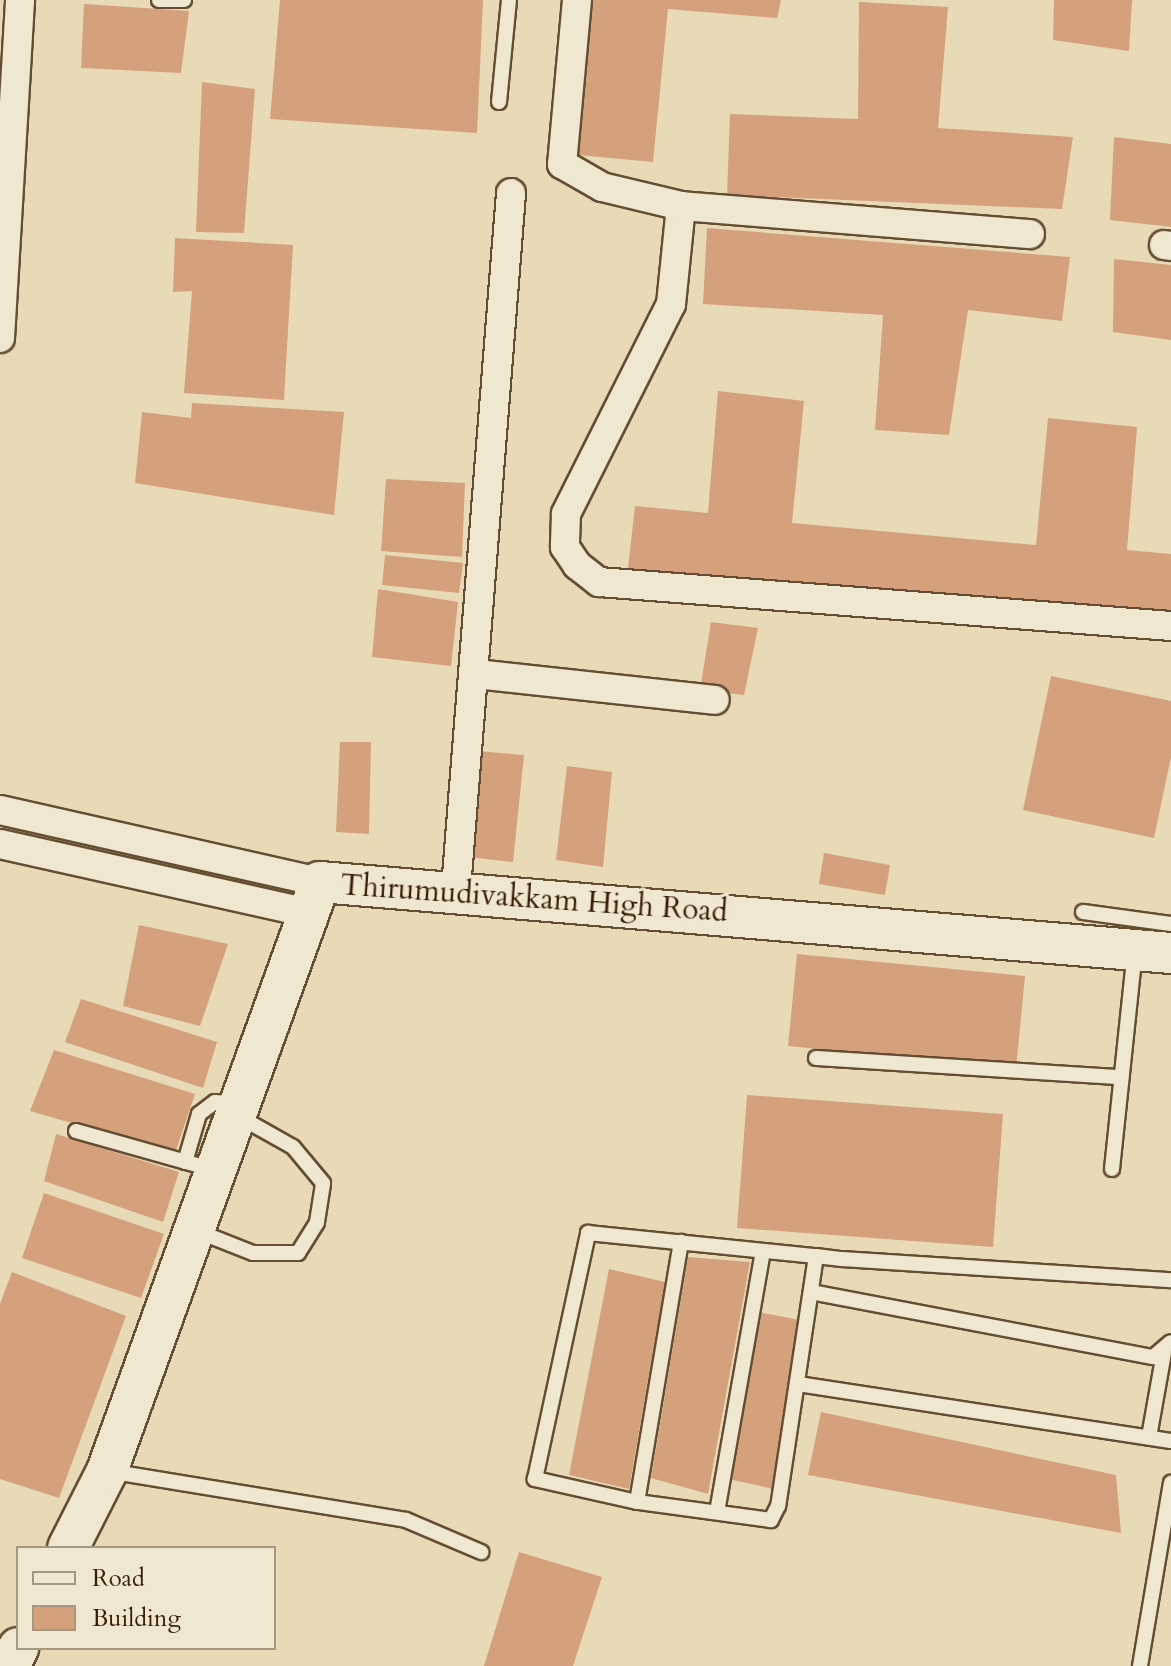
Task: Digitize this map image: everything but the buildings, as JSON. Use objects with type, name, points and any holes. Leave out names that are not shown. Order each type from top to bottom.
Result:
[{"type":"main road","name":"Thirumudivakkam High Road","points":[[69,1546],[107,1471],[197,1231],[201,1166],[240,1110],[314,898],[456,889],[1136,942]]},
{"type":"street","points":[[0,338],[5,139],[20,0]]},
{"type":"street","points":[[577,0],[562,164],[602,187],[681,206],[1030,234]]},
{"type":"street","points":[[456,889],[476,674],[511,193]]},
{"type":"street","points":[[681,206],[671,304],[566,514],[565,547],[577,565],[599,582],[1171,626]]},
{"type":"street","points":[[476,674],[715,700]]},
{"type":"street","points":[[0,810],[314,898]]},
{"type":"street","points":[[0,844],[314,898]]},
{"type":"lane","points":[[159,0],[184,0]]},
{"type":"lane","points":[[499,102],[509,0]]},
{"type":"lane","points":[[1083,912],[1136,942]]},
{"type":"lane","points":[[1136,942],[1171,924]]},
{"type":"lane","points":[[1112,1169],[1136,942]]},
{"type":"lane","points":[[816,1058],[1121,1077]]},
{"type":"lane","points":[[197,1231],[253,1253],[298,1253],[317,1222],[323,1183],[293,1147],[240,1110]]},
{"type":"lane","points":[[76,1131],[201,1166]]},
{"type":"lane","points":[[816,1256],[776,1515],[762,1522],[717,1512],[637,1502],[535,1479],[588,1233],[816,1256],[1171,1280]]},
{"type":"lane","points":[[637,1502],[681,1242]]},
{"type":"lane","points":[[717,1512],[763,1251]]},
{"type":"lane","points":[[811,1292],[1153,1357],[1168,1347]]},
{"type":"lane","points":[[1149,1437],[1168,1347]]},
{"type":"lane","points":[[798,1384],[1171,1441]]},
{"type":"lane","points":[[107,1471],[406,1520],[481,1552]]},
{"type":"lane","points":[[1140,1666],[1171,1483]]}]
